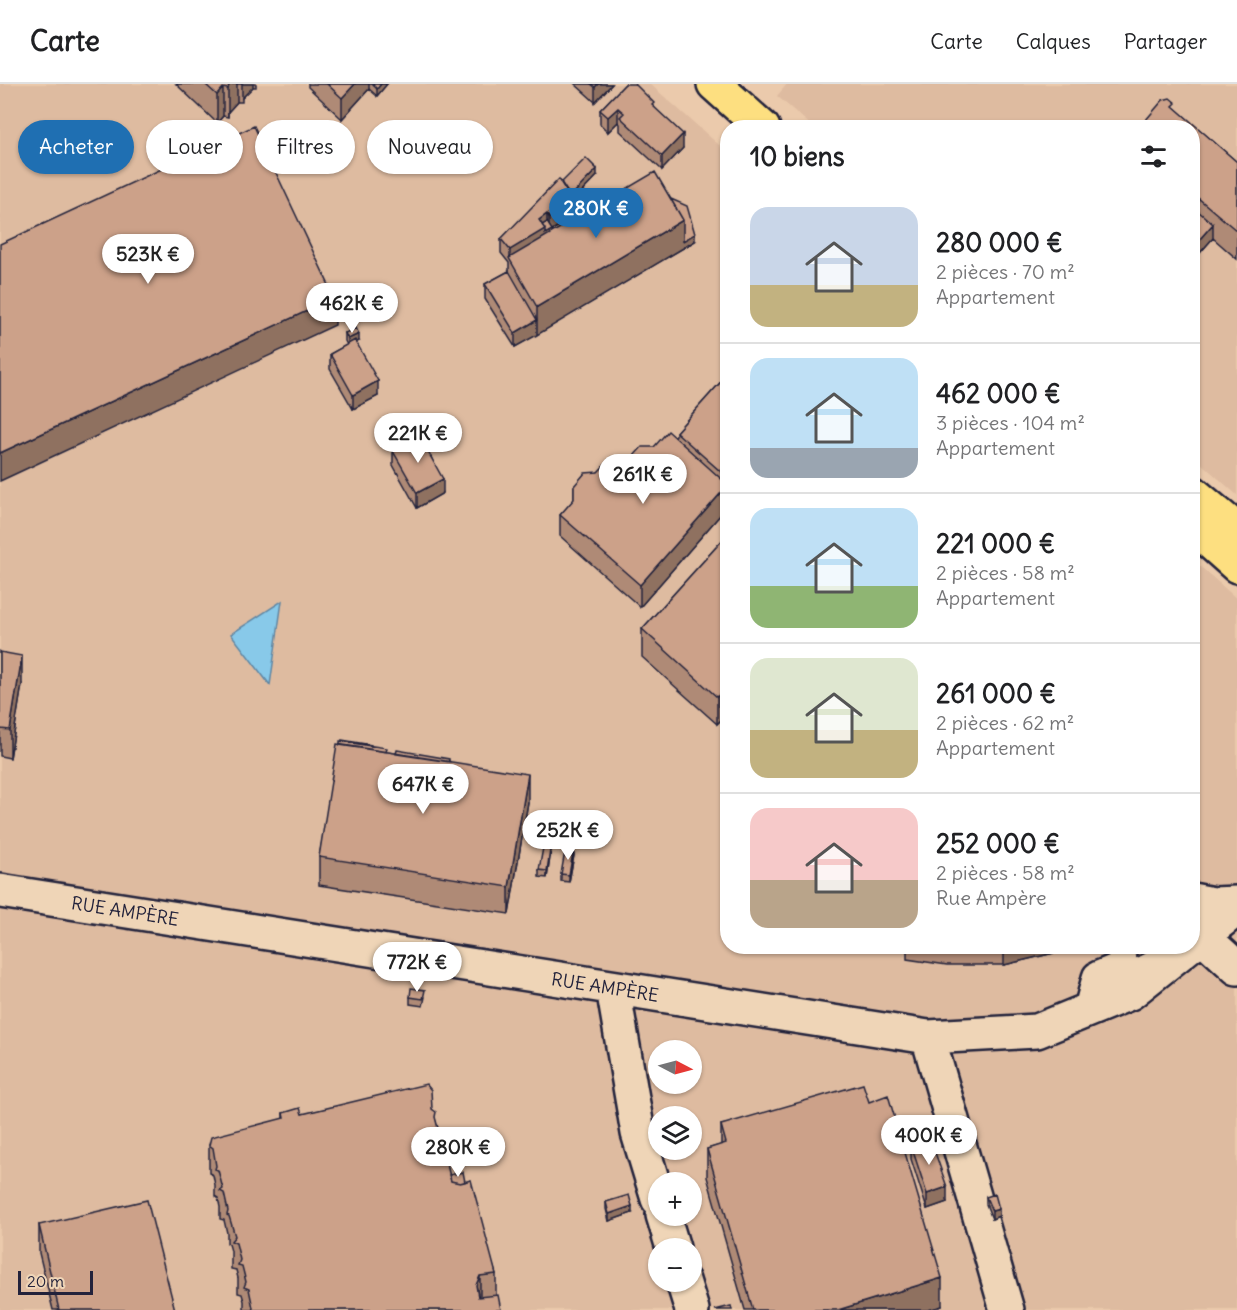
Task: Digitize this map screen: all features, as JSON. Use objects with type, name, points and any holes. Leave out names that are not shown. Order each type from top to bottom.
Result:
[{"type":"main road","points":[[714,84],[754,120]]},
{"type":"main road","points":[[1200,499],[1237,530]]},
{"type":"main road","points":[[1200,533],[1237,566]]},
{"type":"street","name":"RUE AMPÈRE","points":[[0,891],[928,1037],[1037,1031],[1130,993],[1179,954]]},
{"type":"street","points":[[1200,902],[1237,904]]},
{"type":"street","name":"RUE AMPÈRE","points":[[1200,937],[1237,904]]},
{"type":"street","points":[[1200,948],[1237,968]]},
{"type":"street","points":[[1091,1009],[1099,978],[1140,961],[1149,954]]},
{"type":"street","points":[[613,988],[638,1133],[650,1172]]},
{"type":"street","points":[[928,1037],[1007,1310]]},
{"type":"street","points":[[686,1292],[692,1310]]},
{"type":"shaded area","points":[[0,84],[650,84],[720,146],[720,954],[1200,954],[1200,566],[1237,599],[1237,1310],[0,1310]]},
{"type":"shaded area","points":[[787,84],[1237,84],[1237,495],[1200,462],[1200,120],[805,120],[777,96]]},
{"type":"water","points":[[282,601],[270,685],[231,634]]},
{"type":"building","points":[[205,84],[229,84],[228,89],[223,88],[217,95]]},
{"type":"building","points":[[327,84],[355,84],[342,98]]},
{"type":"building","points":[[625,84],[635,84],[654,103],[652,105],[683,134],[662,156],[620,117],[624,113],[618,108],[608,117],[600,110]]},
{"type":"building","points":[[1170,98],[1176,103],[1173,106],[1189,120],[1146,120],[1163,100]]},
{"type":"building","points":[[254,126],[255,174],[277,174],[335,298],[0,453],[0,244],[151,174],[243,174],[243,131]]},
{"type":"building","points":[[1200,130],[1237,162],[1237,231],[1200,200]]},
{"type":"building","points":[[586,158],[597,169],[570,197],[561,183]]},
{"type":"building","points":[[655,172],[683,220],[537,307],[509,258]]},
{"type":"building","points":[[559,179],[574,202],[549,218],[547,214],[539,220],[545,229],[510,250],[501,239]]},
{"type":"building","points":[[671,199],[687,206],[695,234],[683,241],[683,220]]},
{"type":"building","points":[[1200,213],[1213,224],[1200,239]]},
{"type":"building","points":[[547,222],[552,230],[545,234],[542,225]]},
{"type":"building","points":[[509,271],[537,320],[515,333],[485,284]]},
{"type":"building","points":[[356,328],[359,334],[348,339],[345,333]]},
{"type":"building","points":[[355,340],[378,381],[353,395],[330,354]]},
{"type":"building","points":[[720,383],[720,471],[676,432]]},
{"type":"building","points":[[668,431],[720,478],[720,494],[640,585],[560,515],[574,499],[574,486],[585,473],[598,472],[612,457],[623,468],[642,447],[654,447]]},
{"type":"building","points":[[422,434],[431,449],[428,452],[443,479],[417,493],[393,451]]},
{"type":"building","points":[[720,543],[720,694],[717,697],[642,629]]},
{"type":"building","points":[[0,652],[22,656],[10,730],[0,729]]},
{"type":"building","points":[[340,741],[387,748],[386,752],[340,745]]},
{"type":"building","points":[[342,741],[371,745],[371,746]]},
{"type":"building","points":[[337,744],[528,774],[509,887],[319,857]]},
{"type":"building","points":[[397,750],[449,759],[449,762],[396,754]]},
{"type":"building","points":[[544,842],[551,843],[547,871],[539,870]]},
{"type":"building","points":[[566,846],[574,847],[569,875],[561,874]]},
{"type":"building","points":[[411,988],[425,990],[423,999],[410,997]]},
{"type":"building","points":[[426,1084],[431,1090],[432,1109],[436,1112],[439,1132],[443,1136],[441,1139],[451,1181],[460,1183],[471,1180],[496,1274],[480,1276],[476,1285],[478,1297],[498,1295],[501,1310],[252,1310],[249,1289],[244,1287],[246,1282],[242,1266],[238,1265],[240,1260],[236,1243],[231,1241],[235,1236],[227,1215],[224,1193],[220,1191],[223,1189],[218,1170],[215,1169],[213,1148],[209,1145],[211,1137],[284,1118],[283,1113],[300,1108],[302,1114]]},
{"type":"building","points":[[863,1084],[869,1102],[888,1095],[942,1278],[838,1310],[753,1310],[707,1149],[726,1143],[721,1125]]},
{"type":"building","points":[[930,1138],[947,1187],[927,1194],[911,1145]]},
{"type":"building","points":[[463,1172],[465,1182],[451,1181],[449,1175]]},
{"type":"building","points":[[995,1194],[999,1209],[992,1211],[986,1197]]},
{"type":"building","points":[[629,1195],[632,1206],[609,1214],[606,1202]]},
{"type":"building","points":[[147,1200],[175,1310],[59,1310],[39,1225]]},
{"type":"building","points":[[731,1306],[732,1310],[715,1310]]}]
